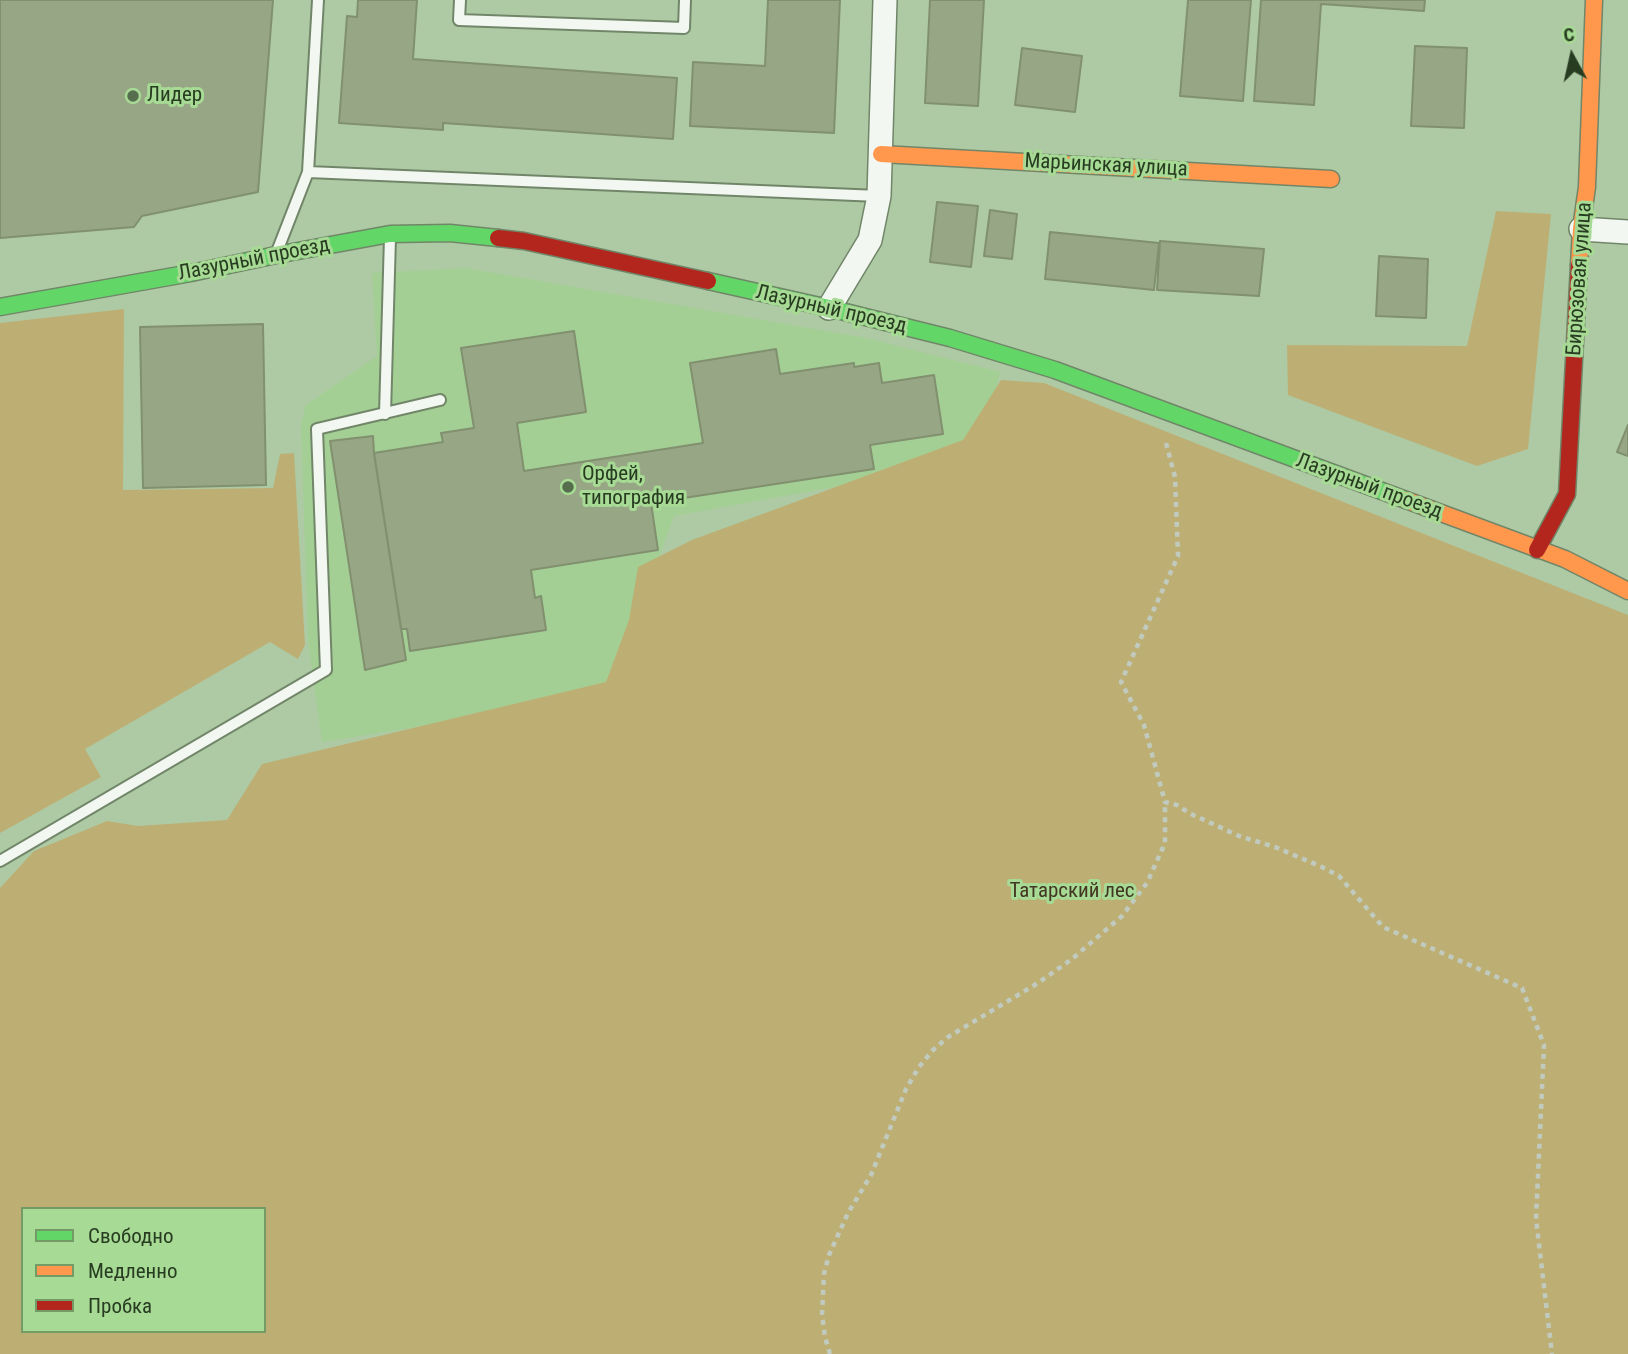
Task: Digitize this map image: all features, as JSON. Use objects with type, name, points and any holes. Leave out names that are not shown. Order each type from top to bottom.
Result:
[{"type":"street","points":[[829,308],[870,240],[879,196],[885,0]]},
{"type":"street","name":"Бирюзовая улица","points":[[1537,550],[1567,494],[1581,229],[1587,187],[1594,0]]},
{"type":"street","name":"Марьинская улица","points":[[881,154],[1331,179]]},
{"type":"street","points":[[1581,229],[1628,232]]},
{"type":"street","name":"Лазурный проезд","points":[[0,307],[390,234],[450,233],[524,241],[829,308],[950,338],[1042,366],[1565,559],[1628,591]]},
{"type":"lane","points":[[276,255],[309,172],[318,0]]},
{"type":"lane","points":[[460,0],[459,20],[684,28],[685,0]]},
{"type":"lane","points":[[309,172],[879,196]]},
{"type":"lane","points":[[385,414],[390,234]]},
{"type":"lane","points":[[0,861],[326,670],[317,429],[440,400]]},
{"type":"path","points":[[830,1354],[822,1315],[824,1274],[829,1255],[848,1213],[871,1175],[906,1088],[919,1067],[948,1037],[1038,983],[1072,959],[1122,916],[1147,883],[1165,843],[1165,802],[1144,725],[1121,681],[1178,556],[1175,477],[1157,408]]},
{"type":"path","points":[[1165,802],[1177,805],[1240,836],[1322,867],[1339,876],[1383,926],[1522,988],[1544,1045],[1536,1219],[1552,1354]]},
{"type":"shaded area","points":[[466,268],[866,338],[1000,372],[978,461],[674,516],[607,697],[322,742],[308,640],[301,424],[306,405],[377,356],[372,273]]},
{"type":"green space","points":[[1496,211],[1551,214],[1528,449],[1477,466],[1288,395],[1287,345],[1467,346]]},
{"type":"green space","points":[[124,309],[123,490],[273,488],[280,454],[294,453],[305,645],[298,659],[270,642],[85,749],[101,777],[0,833],[0,323]]},
{"type":"green space","name":"Татарский лес","points":[[1001,380],[1044,383],[1628,615],[1628,1354],[0,1354],[0,888],[34,851],[107,821],[138,826],[227,820],[262,764],[606,682],[629,620],[638,567],[692,540],[963,440]]},
{"type":"building","name":"Лидер","points":[[0,0],[273,0],[258,192],[142,216],[134,227],[0,238]]},
{"type":"building","points":[[358,0],[417,0],[413,59],[677,78],[673,139],[443,123],[443,130],[339,123],[347,16],[357,17]]},
{"type":"building","points":[[768,0],[840,0],[834,133],[690,126],[693,62],[765,66]]},
{"type":"building","points":[[930,0],[984,0],[978,106],[925,103]]},
{"type":"building","points":[[1188,0],[1251,0],[1243,101],[1180,96]]},
{"type":"building","points":[[1261,0],[1425,0],[1424,11],[1321,4],[1314,105],[1254,101]]},
{"type":"building","points":[[1415,46],[1467,48],[1464,128],[1411,126]]},
{"type":"building","points":[[1022,48],[1082,56],[1075,112],[1015,105]]},
{"type":"building","points":[[937,202],[978,206],[971,267],[930,262]]},
{"type":"building","points":[[990,210],[1017,214],[1012,259],[984,256]]},
{"type":"building","points":[[1050,232],[1159,243],[1154,290],[1045,279]]},
{"type":"building","points":[[1160,241],[1264,249],[1259,296],[1157,290]]},
{"type":"building","points":[[1379,256],[1428,259],[1426,318],[1376,316]]},
{"type":"building","points":[[263,324],[266,485],[143,488],[140,327]]},
{"type":"building","name":"Орфей, типография","points":[[574,331],[586,412],[517,423],[524,471],[703,443],[690,363],[776,349],[780,374],[854,363],[854,367],[879,363],[882,383],[934,375],[943,434],[870,445],[874,469],[651,503],[658,550],[531,570],[535,598],[541,596],[546,630],[410,651],[407,629],[401,629],[374,453],[443,442],[441,433],[474,428],[461,348]]},
{"type":"building","points":[[1628,425],[1628,456],[1617,452]]},
{"type":"building","points":[[373,436],[406,660],[365,670],[330,441]]},
{"type":"traffic: fast","points":[[0,307],[390,234],[450,233],[498,238]]},
{"type":"traffic: fast","points":[[708,281],[950,338],[1055,370],[1406,500]]},
{"type":"traffic: slow","points":[[1579,265],[1587,187],[1594,0]]},
{"type":"traffic: slow","points":[[881,154],[1331,179]]},
{"type":"traffic: slow","points":[[1406,500],[1565,559],[1628,591]]},
{"type":"traffic: jam","points":[[498,238],[524,241],[708,281]]},
{"type":"traffic: jam","points":[[1537,550],[1567,494],[1579,265]]},
{"type":"place","name":"Лидер","points":[[133,96]]},
{"type":"place","name":"Орфей, типография","points":[[568,487]]}]
